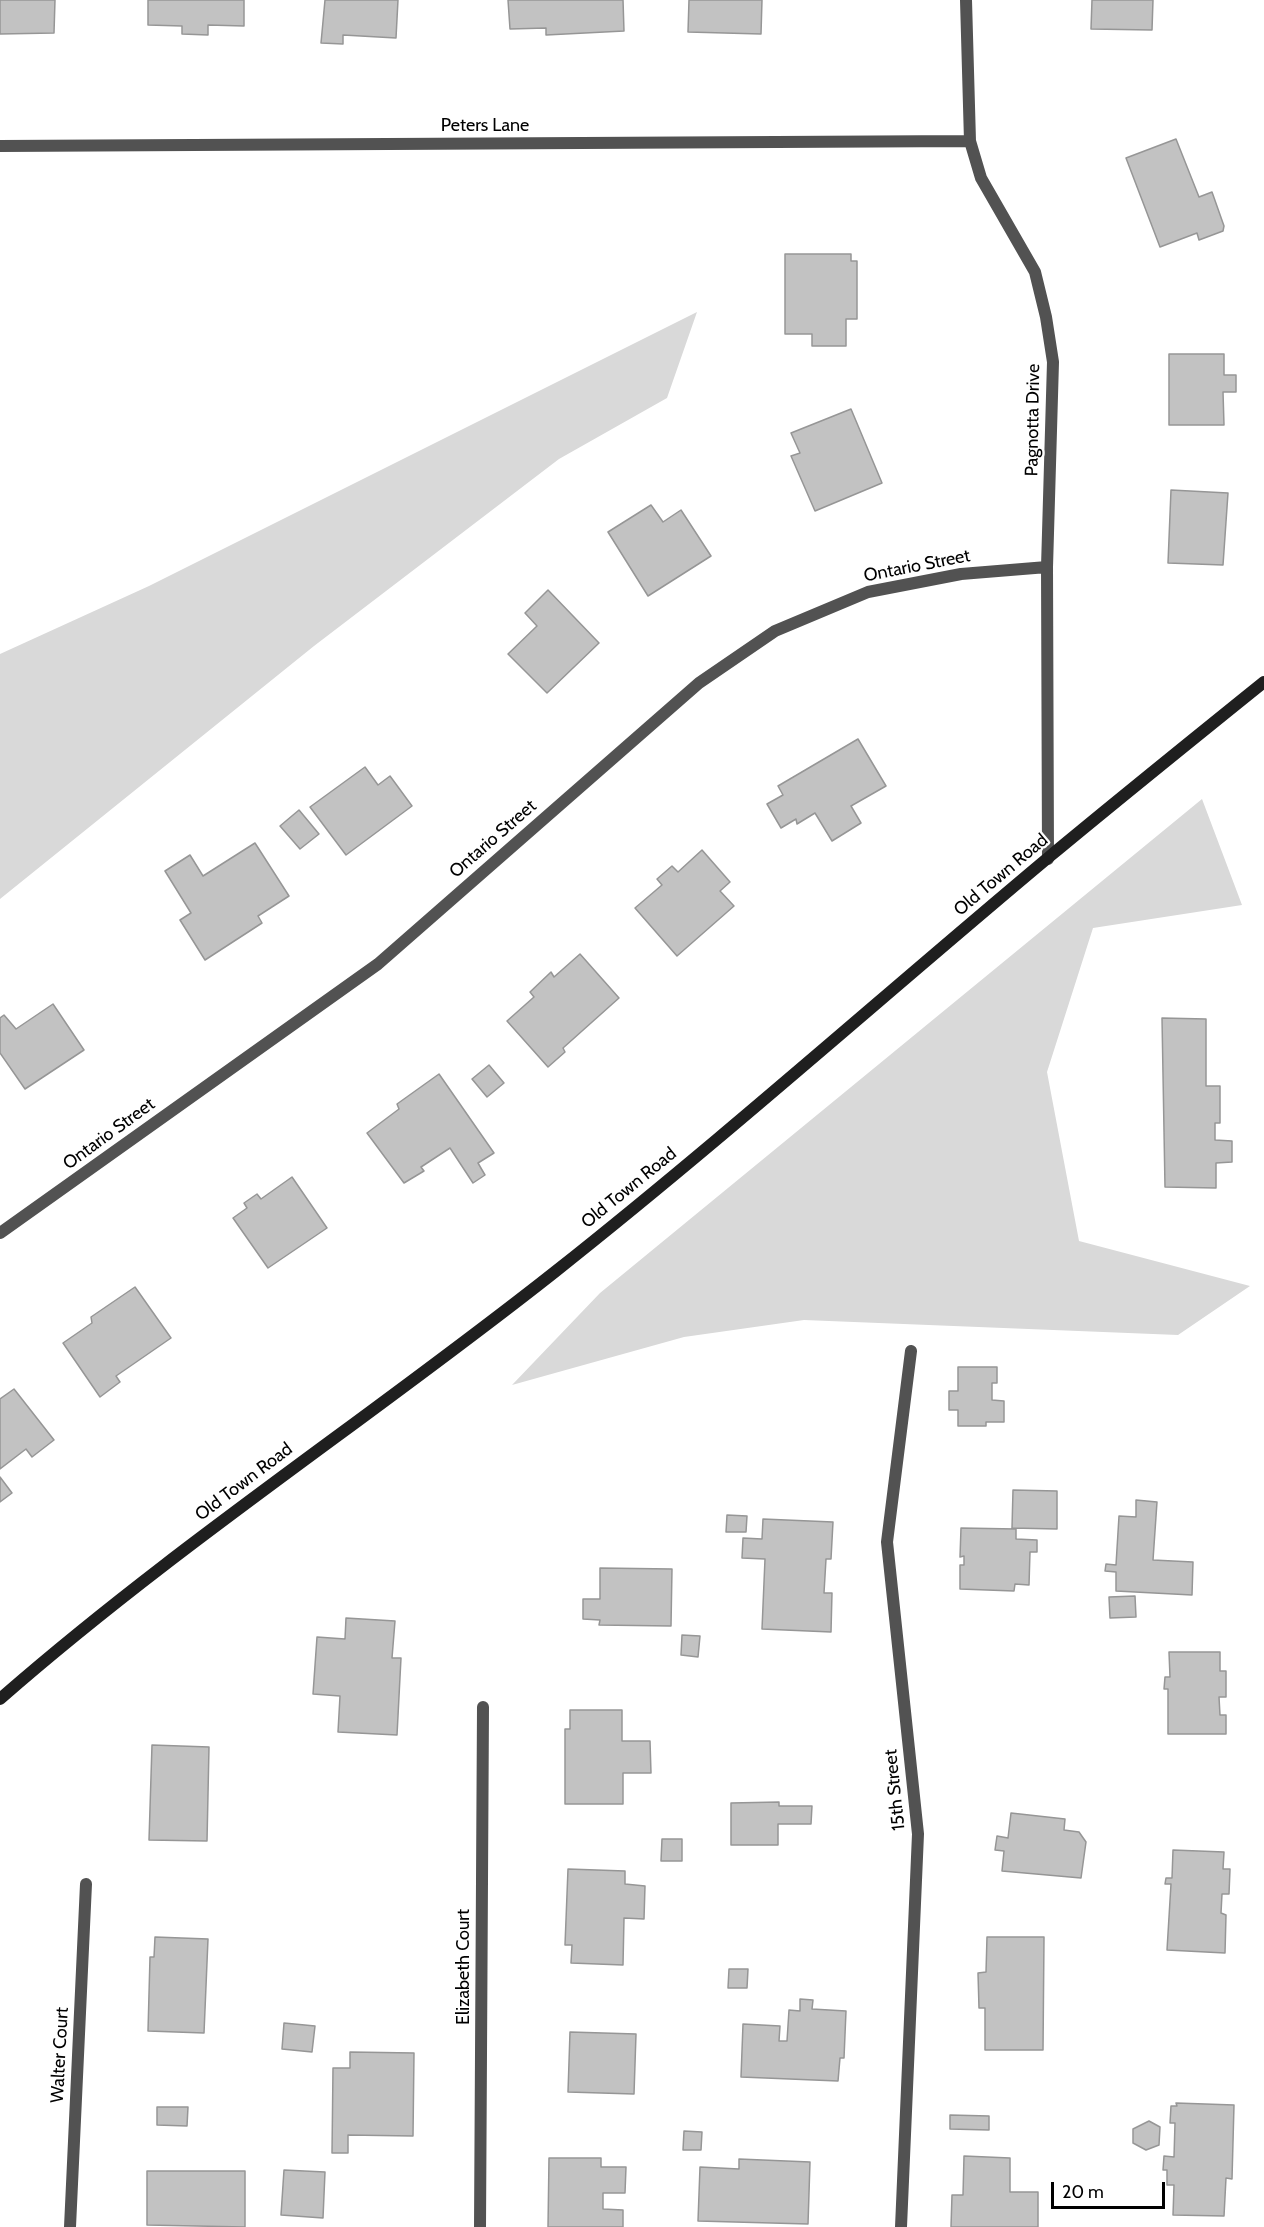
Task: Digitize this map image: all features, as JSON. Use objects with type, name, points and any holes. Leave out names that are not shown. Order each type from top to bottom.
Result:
[{"type":"main road","name":"Old Town Road","points":[[0,1699],[48,1657],[227,1517],[447,1357],[559,1269],[833,1043],[1048,859],[1264,682]]},
{"type":"street","name":"Pagnotta Drive","points":[[966,0],[970,141],[981,178],[1035,272],[1046,317],[1053,362],[1047,567],[1048,859]]},
{"type":"street","name":"Peters Lane","points":[[0,146],[970,141]]},
{"type":"street","name":"Ontario Street","points":[[0,1233],[378,964],[699,683],[775,631],[868,592],[961,574],[1047,567]]},
{"type":"street","name":"15th Street","points":[[902,2227],[918,1834],[887,1542],[911,1351]]},
{"type":"street","name":"Elizabeth Court","points":[[480,2227],[483,1707]]},
{"type":"street","name":"Walter Court","points":[[70,2227],[86,1884]]},
{"type":"shaded area","points":[[697,312],[667,398],[559,459],[314,646],[0,899],[0,654],[149,586]]},
{"type":"shaded area","points":[[1202,799],[1242,905],[1093,928],[1047,1072],[1079,1241],[1250,1286],[1178,1335],[804,1320],[684,1337],[512,1385],[600,1293]]},
{"type":"building","points":[[0,0],[55,0],[54,33],[0,34]]},
{"type":"building","points":[[148,0],[244,0],[244,26],[208,25],[208,35],[182,34],[182,26],[148,25]]},
{"type":"building","points":[[325,0],[398,0],[396,38],[343,35],[343,44],[321,43]]},
{"type":"building","points":[[508,0],[623,0],[624,31],[546,35],[546,28],[510,29]]},
{"type":"building","points":[[689,0],[762,0],[761,34],[688,32]]},
{"type":"building","points":[[1092,0],[1153,0],[1152,30],[1091,29]]},
{"type":"building","points":[[1176,139],[1199,197],[1212,192],[1224,226],[1223,231],[1199,240],[1197,233],[1160,247],[1126,158]]},
{"type":"building","points":[[785,254],[851,254],[851,261],[857,261],[857,319],[846,319],[846,346],[812,346],[812,334],[785,334]]},
{"type":"building","points":[[1169,354],[1224,354],[1224,375],[1236,375],[1236,392],[1223,392],[1224,425],[1169,425]]},
{"type":"building","points":[[851,409],[882,483],[815,511],[791,456],[800,453],[791,433]]},
{"type":"building","points":[[1171,490],[1228,493],[1223,565],[1168,563]]},
{"type":"building","points":[[651,505],[663,522],[681,510],[711,556],[648,596],[608,532]]},
{"type":"building","points":[[548,590],[599,643],[547,693],[508,654],[537,626],[525,613]]},
{"type":"building","points":[[858,739],[886,786],[851,806],[861,823],[832,841],[815,813],[797,824],[796,819],[781,828],[767,804],[783,795],[778,786]]},
{"type":"building","points":[[365,767],[378,785],[390,776],[412,806],[346,855],[310,807]]},
{"type":"building","points":[[299,810],[319,834],[300,849],[280,826]]},
{"type":"building","points":[[255,843],[289,896],[258,916],[262,923],[205,960],[180,920],[191,913],[165,871],[190,855],[203,876]]},
{"type":"building","points":[[702,850],[730,882],[720,891],[734,906],[677,956],[635,908],[662,885],[657,879],[672,866],[678,872]]},
{"type":"building","points":[[580,954],[619,998],[563,1048],[565,1052],[548,1067],[507,1021],[534,997],[530,992],[551,972],[554,977]]},
{"type":"building","points":[[53,1004],[84,1050],[25,1089],[0,1053],[0,1018],[4,1015],[16,1029]]},
{"type":"building","points":[[1162,1018],[1206,1019],[1206,1086],[1220,1086],[1220,1123],[1215,1123],[1215,1140],[1232,1141],[1232,1162],[1216,1163],[1216,1188],[1165,1187]]},
{"type":"building","points":[[489,1065],[504,1083],[487,1097],[472,1079]]},
{"type":"building","points":[[439,1074],[494,1153],[478,1163],[485,1175],[473,1183],[450,1148],[421,1167],[424,1171],[404,1183],[367,1133],[399,1109],[397,1104]]},
{"type":"building","points":[[292,1177],[327,1228],[268,1268],[233,1218],[247,1208],[244,1203],[257,1194],[261,1199]]},
{"type":"building","points":[[135,1287],[171,1338],[116,1376],[120,1382],[100,1397],[63,1343],[92,1323],[91,1317]]},
{"type":"building","points":[[958,1367],[997,1367],[997,1383],[992,1383],[992,1400],[1004,1401],[1004,1422],[986,1422],[986,1426],[958,1426],[958,1410],[949,1410],[949,1391],[958,1391]]},
{"type":"building","points":[[14,1389],[54,1440],[32,1457],[26,1449],[0,1469],[0,1399]]},
{"type":"building","points":[[0,1477],[12,1493],[0,1502]]},
{"type":"building","points":[[1013,1490],[1057,1491],[1057,1529],[1012,1528]]},
{"type":"building","points":[[1136,1500],[1157,1502],[1153,1560],[1193,1562],[1192,1595],[1116,1591],[1116,1572],[1105,1571],[1106,1564],[1116,1565],[1119,1516],[1136,1517]]},
{"type":"building","points":[[727,1515],[747,1516],[746,1532],[726,1532]]},
{"type":"building","points":[[763,1519],[833,1522],[831,1559],[826,1559],[824,1593],[832,1593],[831,1632],[762,1629],[765,1559],[742,1558],[743,1538],[762,1539]]},
{"type":"building","points":[[961,1528],[1016,1529],[1016,1539],[1037,1540],[1037,1552],[1030,1552],[1029,1585],[1015,1584],[1014,1591],[960,1589],[960,1565],[964,1565],[964,1556],[960,1557]]},
{"type":"building","points":[[600,1568],[672,1569],[671,1626],[599,1625],[600,1620],[583,1619],[583,1599],[600,1599]]},
{"type":"building","points":[[1135,1596],[1136,1617],[1110,1618],[1109,1597]]},
{"type":"building","points":[[346,1618],[395,1621],[392,1658],[401,1658],[397,1735],[338,1732],[340,1696],[313,1694],[317,1637],[345,1639]]},
{"type":"building","points":[[682,1635],[700,1636],[698,1657],[681,1655]]},
{"type":"building","points":[[1169,1652],[1220,1652],[1220,1671],[1226,1671],[1226,1697],[1219,1697],[1220,1715],[1226,1715],[1226,1734],[1168,1734],[1168,1689],[1164,1689],[1165,1677],[1170,1677]]},
{"type":"building","points":[[570,1710],[622,1710],[622,1741],[650,1741],[651,1773],[623,1773],[623,1804],[565,1804],[565,1729],[570,1729]]},
{"type":"building","points":[[152,1745],[209,1747],[207,1841],[149,1840]]},
{"type":"building","points":[[779,1802],[779,1806],[812,1806],[811,1824],[778,1824],[778,1845],[731,1845],[731,1803]]},
{"type":"building","points":[[1011,1813],[1065,1819],[1064,1830],[1079,1832],[1086,1842],[1081,1878],[1002,1871],[1004,1851],[995,1850],[997,1836],[1008,1838]]},
{"type":"building","points":[[662,1839],[682,1839],[682,1861],[661,1861]]},
{"type":"building","points":[[1173,1850],[1224,1852],[1223,1869],[1230,1869],[1229,1894],[1222,1894],[1221,1913],[1226,1915],[1225,1953],[1167,1950],[1171,1884],[1165,1884],[1166,1878],[1172,1878]]},
{"type":"building","points":[[568,1869],[625,1871],[625,1884],[645,1886],[644,1919],[624,1918],[623,1965],[571,1963],[572,1945],[565,1945]]},
{"type":"building","points":[[155,1937],[208,1939],[204,2033],[148,2031],[150,1957],[154,1957]]},
{"type":"building","points":[[987,1937],[1044,1937],[1043,2050],[985,2050],[985,2008],[979,2008],[978,1973],[986,1972]]},
{"type":"building","points":[[729,1969],[748,1969],[747,1988],[728,1988]]},
{"type":"building","points":[[800,1999],[813,2000],[812,2009],[846,2011],[844,2058],[840,2058],[838,2081],[741,2077],[743,2024],[780,2026],[779,2041],[787,2041],[789,2010],[800,2011]]},
{"type":"building","points":[[284,2023],[315,2026],[312,2052],[282,2049]]},
{"type":"building","points":[[570,2032],[636,2034],[634,2094],[568,2092]]},
{"type":"building","points":[[350,2052],[414,2053],[413,2136],[348,2135],[348,2153],[332,2153],[333,2068],[350,2068]]},
{"type":"building","points":[[1176,2103],[1234,2105],[1232,2179],[1226,2178],[1224,2216],[1173,2215],[1174,2185],[1167,2185],[1167,2170],[1163,2170],[1164,2156],[1174,2157],[1175,2123],[1170,2123],[1171,2106],[1177,2106]]},
{"type":"building","points":[[157,2107],[188,2107],[187,2126],[157,2125]]},
{"type":"building","points":[[950,2115],[989,2116],[989,2130],[950,2129]]},
{"type":"building","points":[[1149,2121],[1160,2127],[1159,2145],[1146,2150],[1133,2143],[1133,2129]]},
{"type":"building","points":[[684,2131],[702,2132],[701,2150],[683,2150]]},
{"type":"building","points":[[964,2156],[1010,2158],[1010,2192],[1038,2192],[1038,2227],[951,2227],[952,2195],[963,2195]]},
{"type":"building","points":[[549,2158],[601,2158],[601,2167],[626,2167],[625,2193],[603,2193],[603,2209],[623,2210],[623,2227],[548,2227]]},
{"type":"building","points":[[739,2159],[810,2162],[808,2224],[698,2221],[700,2167],[739,2169]]},
{"type":"building","points":[[284,2170],[325,2172],[323,2218],[281,2215]]},
{"type":"building","points":[[147,2171],[245,2171],[245,2227],[147,2225]]}]
